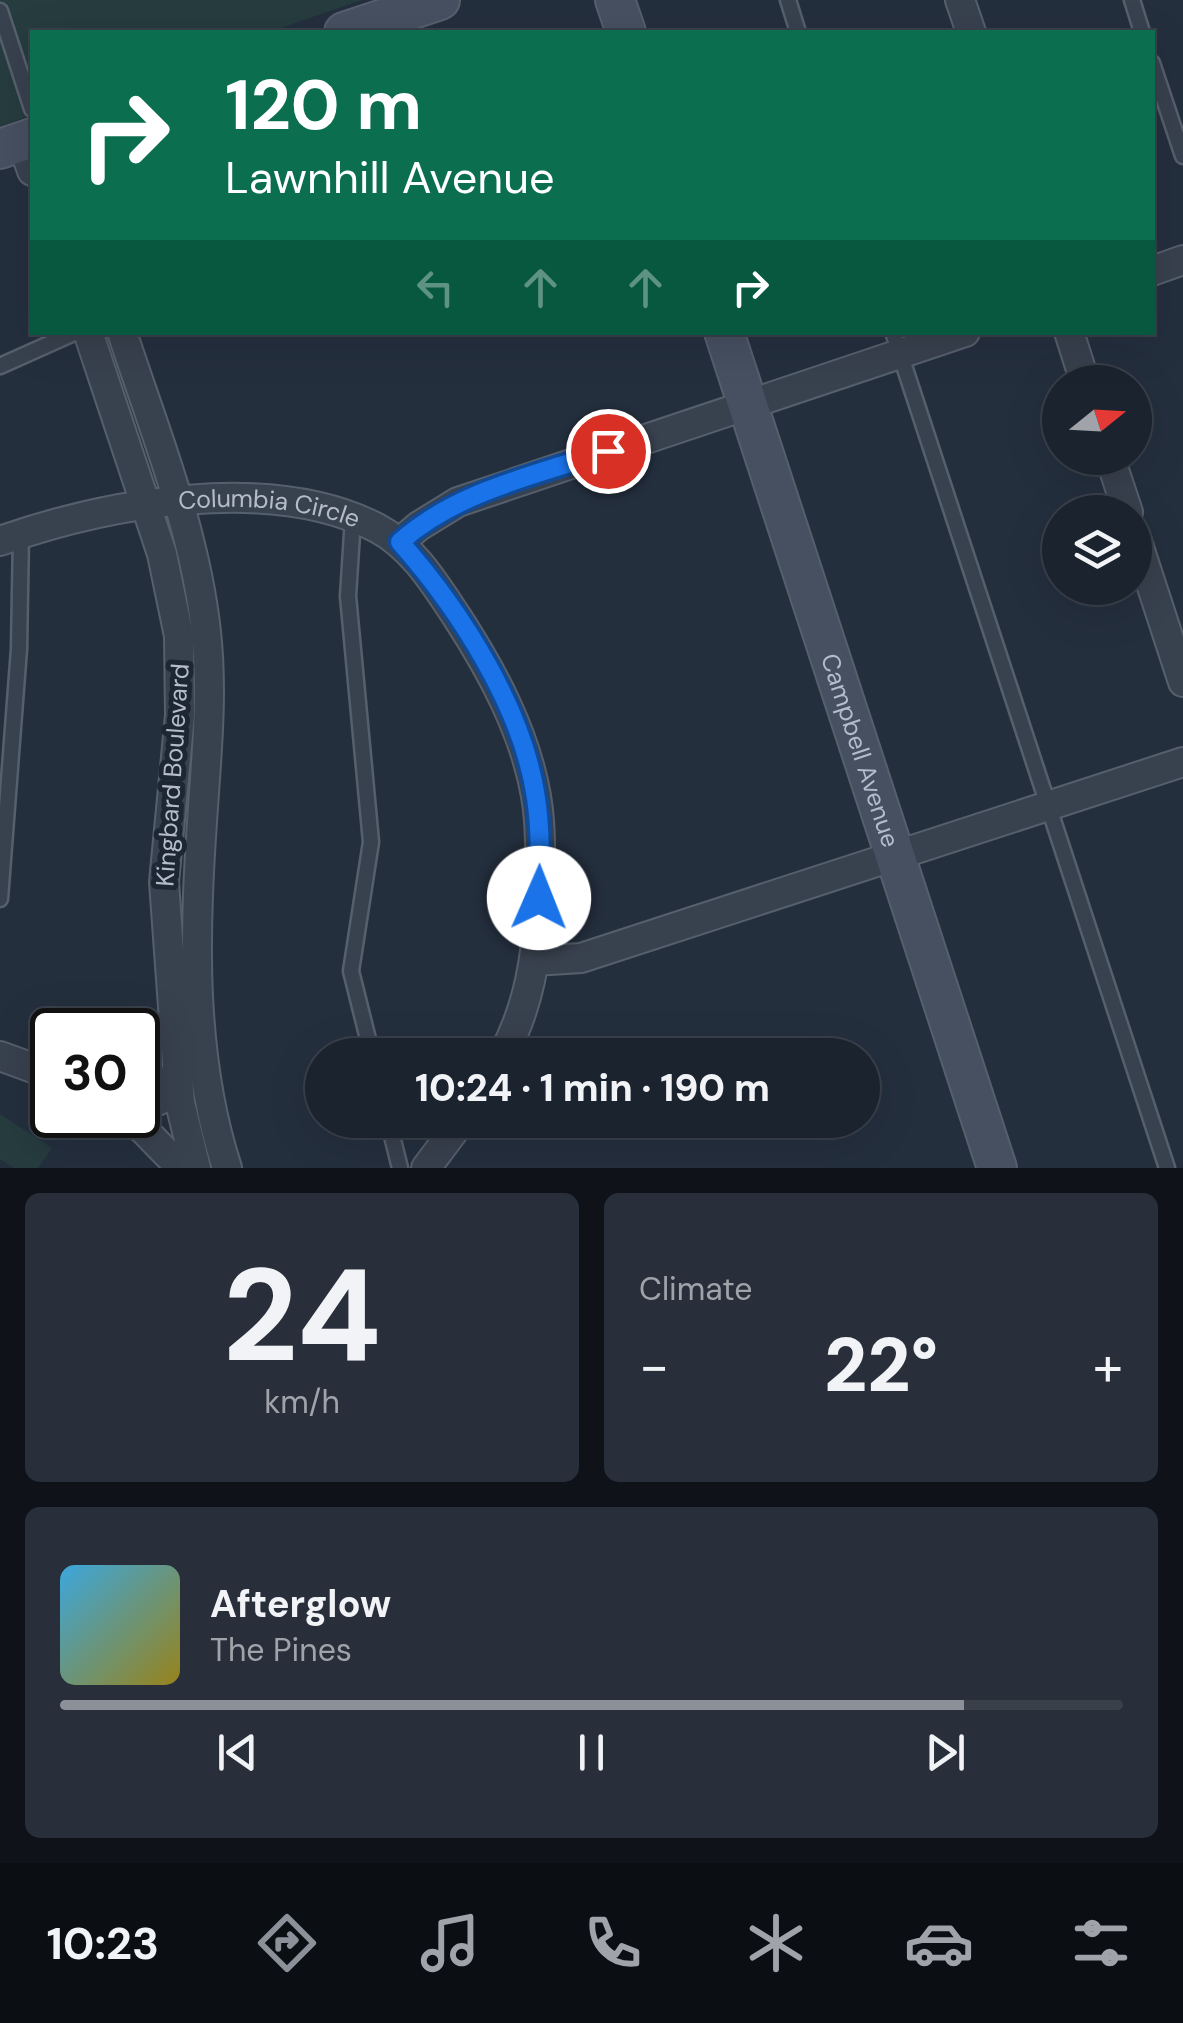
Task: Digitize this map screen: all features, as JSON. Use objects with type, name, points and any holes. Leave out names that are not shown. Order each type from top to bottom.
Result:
[{"type":"main road","points":[[350,30],[440,0]]},
{"type":"main road","points":[[615,0],[625,30]]},
{"type":"main road","name":"Campbell Avenue","points":[[725,335],[997,1168]]},
{"type":"street","points":[[960,0],[970,30]]},
{"type":"street","points":[[1155,269],[1183,260]]},
{"type":"street","name":"Kingbard Boulevard","points":[[89,335],[147,506],[173,602],[182,679],[164,882],[176,1072],[196,1168]]},
{"type":"street","name":"Kingbard Boulevard","points":[[123,335],[178,502],[206,632],[208,713],[196,973],[209,1097],[227,1168]]},
{"type":"street","points":[[400,542],[458,502],[747,404],[896,343],[946,335]]},
{"type":"street","points":[[1070,335],[1080,365]]},
{"type":"street","name":"Columbia Circle","points":[[11,537],[147,506],[258,498],[288,500],[354,518],[400,542],[477,648],[511,717],[536,796],[540,844],[534,961],[528,998],[510,1038]]},
{"type":"street","points":[[1152,587],[1183,682]]},
{"type":"street","points":[[534,961],[580,958],[1183,762]]},
{"type":"street","points":[[0,1056],[30,1068]]},
{"type":"street","points":[[160,1099],[176,1072]]},
{"type":"street","points":[[149,1138],[181,1168]]},
{"type":"street","points":[[426,1168],[448,1138]]},
{"type":"lane","points":[[788,0],[797,30]]},
{"type":"lane","points":[[1132,0],[1141,30]]},
{"type":"lane","points":[[0,11],[24,142]]},
{"type":"lane","points":[[1155,72],[1183,156]]},
{"type":"lane","points":[[0,366],[69,335]]},
{"type":"lane","points":[[896,343],[1166,1168]]},
{"type":"lane","points":[[354,518],[348,596],[371,842],[351,971],[368,1038]]},
{"type":"lane","points":[[0,899],[20,650],[11,537]]},
{"type":"lane","points":[[392,1138],[400,1168]]},
{"type":"green space","points":[[0,0],[362,0],[275,30],[30,30],[30,116],[0,126]]},
{"type":"green space","points":[[0,1114],[30,1134],[30,1138],[52,1148],[38,1168],[14,1168],[0,1159]]},
{"type":"route","points":[[539,898],[536,796],[511,717],[477,648],[400,542],[458,502],[608,451]]}]
